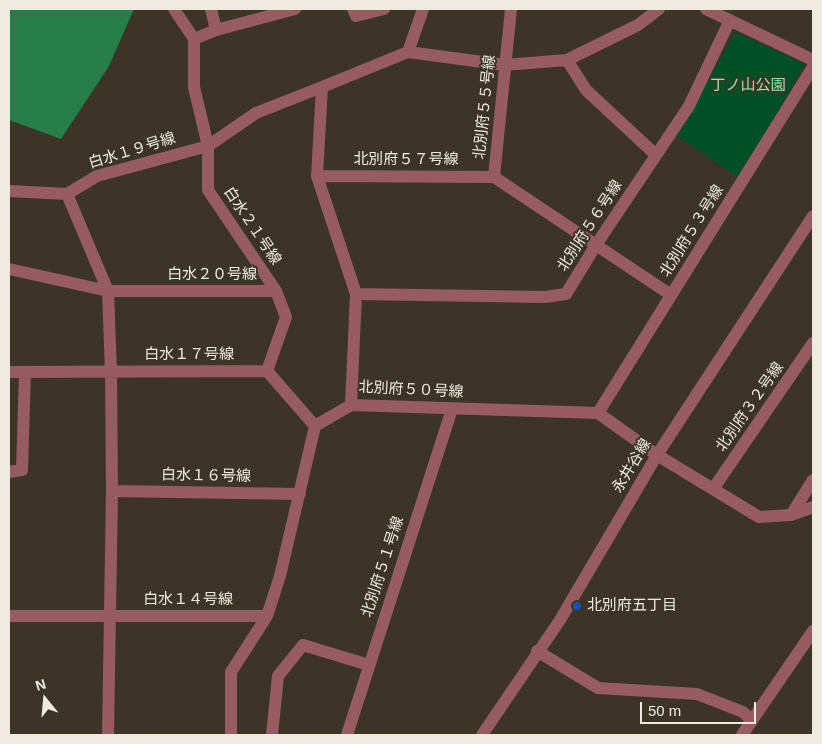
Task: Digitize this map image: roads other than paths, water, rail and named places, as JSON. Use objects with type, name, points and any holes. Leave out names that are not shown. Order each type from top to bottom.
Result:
[{"type":"street","points":[[174,9],[194,39],[216,30],[295,9]]},
{"type":"street","points":[[211,9],[216,30]]},
{"type":"street","points":[[352,9],[356,16],[384,9]]},
{"type":"street","points":[[408,52],[422,9]]},
{"type":"street","name":"北別府５５号線","points":[[511,9],[494,176],[671,295]]},
{"type":"street","points":[[208,146],[256,113],[408,52],[505,65],[567,60],[638,24],[659,9]]},
{"type":"street","points":[[706,9],[813,60]]},
{"type":"street","name":"北別府５６号線","points":[[356,294],[545,297],[566,294],[596,245],[688,106],[730,20]]},
{"type":"street","name":"白水２１号線","points":[[194,39],[194,87],[208,146],[208,190],[276,291]]},
{"type":"street","points":[[567,60],[586,90],[656,155]]},
{"type":"street","name":"北別府５３号線","points":[[598,412],[813,67]]},
{"type":"street","name":"北別府５０号線","points":[[322,87],[317,176],[356,294],[350,405],[598,412]]},
{"type":"street","name":"白水１９号線","points":[[67,194],[97,176],[208,146]]},
{"type":"street","name":"北別府５７号線","points":[[317,176],[494,176]]},
{"type":"street","points":[[9,191],[67,194],[108,291],[112,491],[108,735]]},
{"type":"street","name":"永井谷線","points":[[482,735],[560,620],[657,455],[813,216]]},
{"type":"street","name":"白水２０号線","points":[[9,269],[108,291],[276,291],[286,317],[267,371]]},
{"type":"street","name":"北別府３２号線","points":[[712,489],[813,343]]},
{"type":"street","points":[[267,371],[315,426]]},
{"type":"street","name":"白水１７号線","points":[[9,372],[267,371]]},
{"type":"street","points":[[9,472],[22,470],[25,372]]},
{"type":"street","points":[[231,735],[231,672],[267,616],[280,576],[315,426],[350,405]]},
{"type":"street","name":"北別府５１号線","points":[[347,735],[452,409]]},
{"type":"street","points":[[598,412],[657,455],[759,518],[791,514],[813,507]]},
{"type":"street","points":[[791,514],[813,480]]},
{"type":"street","name":"白水１６号線","points":[[112,491],[300,494]]},
{"type":"street","name":"白水１４号線","points":[[9,616],[267,616]]},
{"type":"street","points":[[742,735],[813,631]]},
{"type":"street","points":[[272,735],[278,676],[303,645],[369,665]]},
{"type":"street","points":[[538,651],[598,688],[697,694],[743,712],[751,720]]},
{"type":"place","name":"北別府五丁目","points":[[577,606]]},
{"type":"park label","name":"丁ノ山公園","points":[[748,86]]}]
